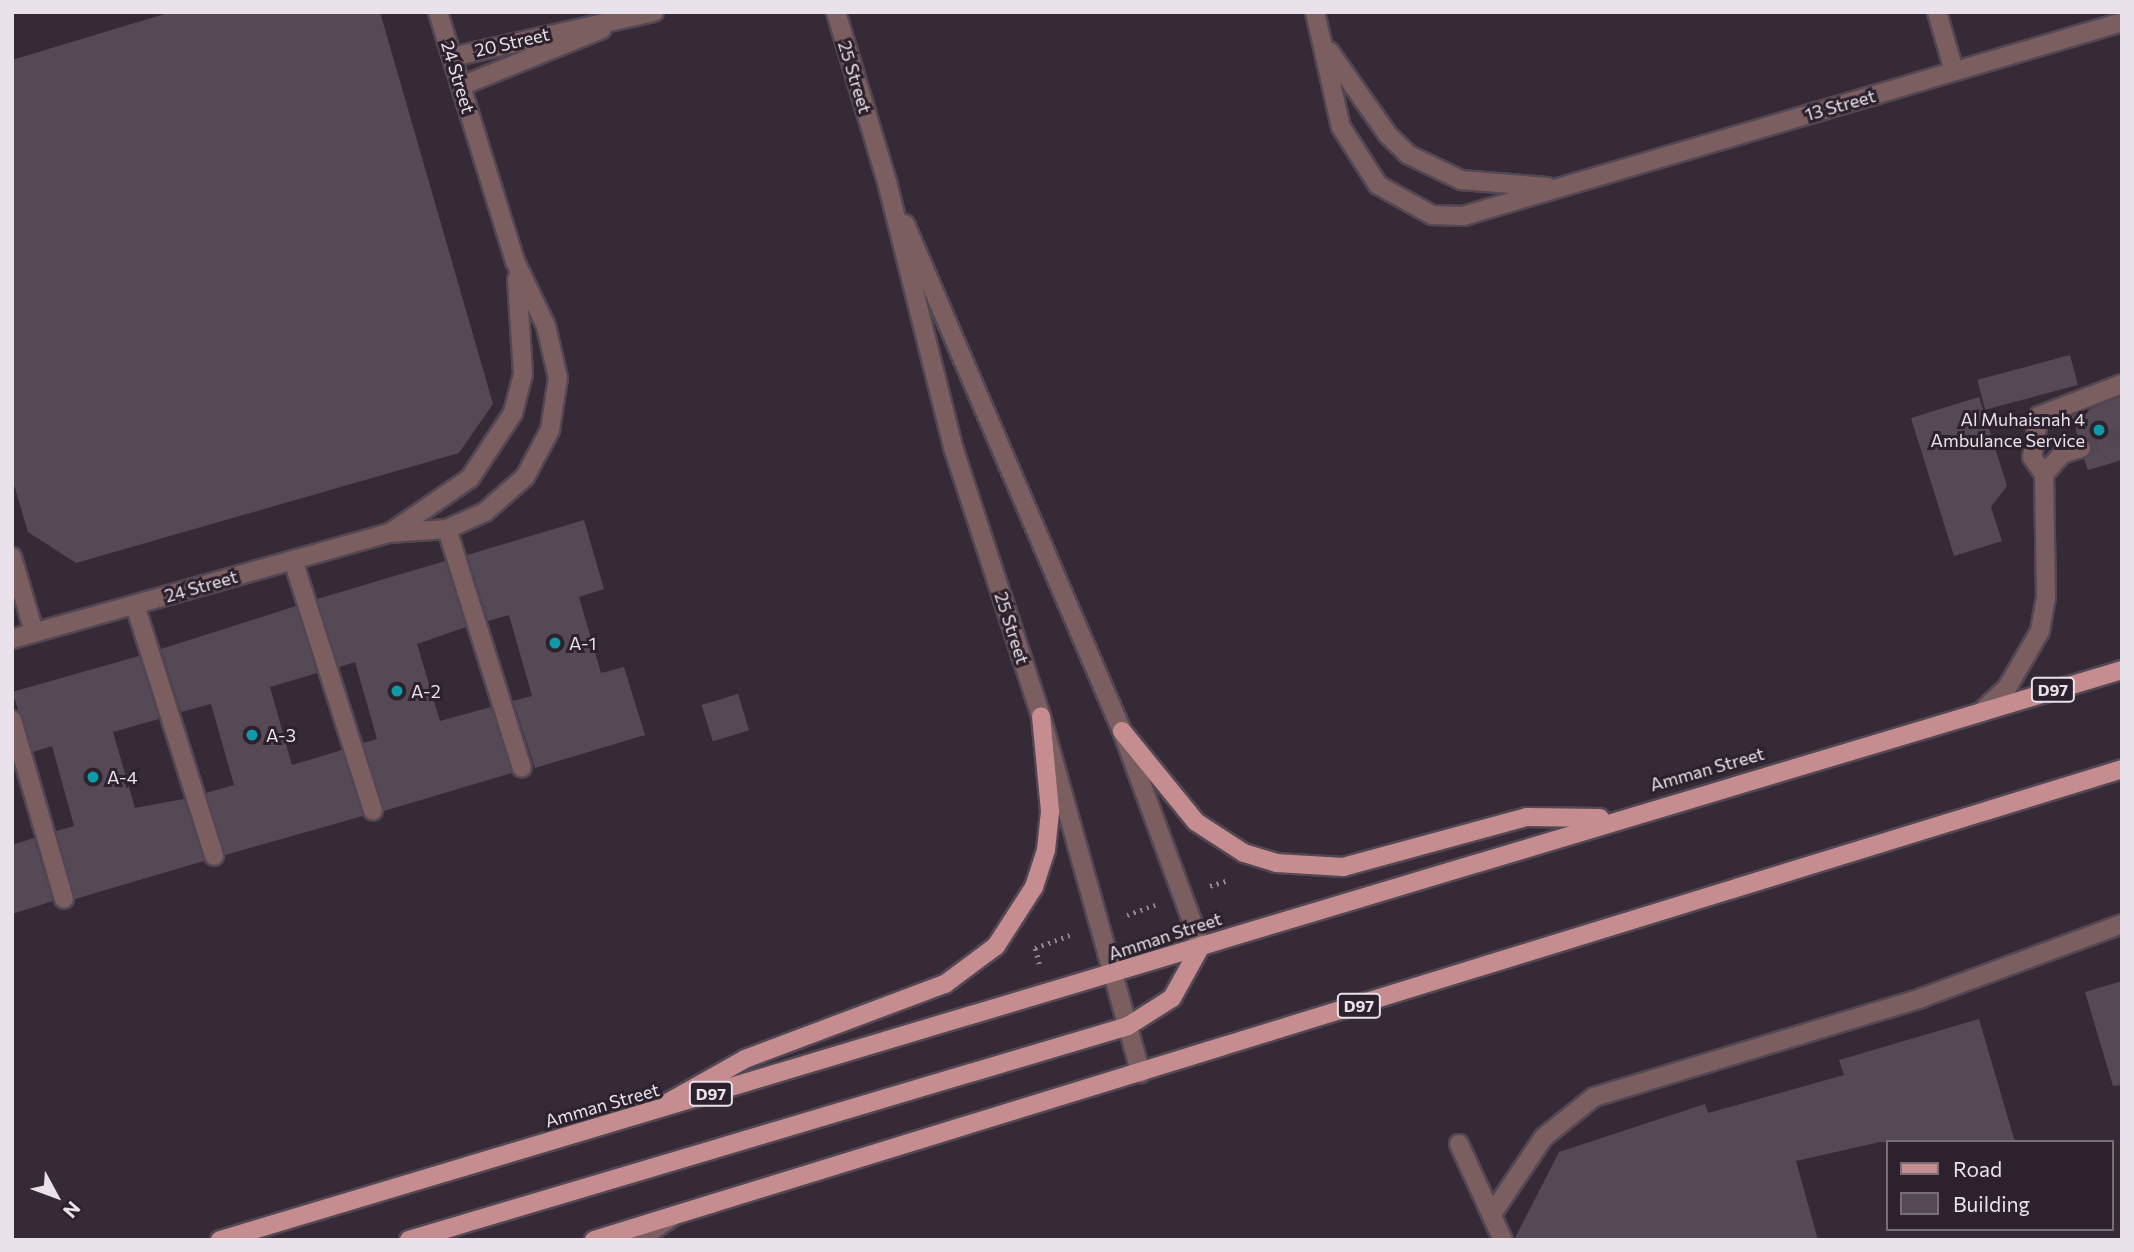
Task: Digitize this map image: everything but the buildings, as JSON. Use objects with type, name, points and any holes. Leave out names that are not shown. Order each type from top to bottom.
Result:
[{"type":"main road","name":"Amman Street","points":[[220,1240],[1114,975],[1611,819],[2122,670]]},
{"type":"main road","points":[[656,1111],[744,1059],[945,984],[996,946],[1034,887],[1046,850],[1049,811],[1041,716]]},
{"type":"main road","points":[[1122,731],[1196,822],[1244,853],[1276,863],[1343,867],[1527,817],[1611,819]]},
{"type":"main road","name":"D97","points":[[594,1240],[2122,769]]},
{"type":"main road","points":[[409,1240],[1128,1026],[1172,998],[1201,946]]},
{"type":"street","name":"24 Street","points":[[12,639],[389,533],[447,529],[485,512],[525,477],[550,430],[558,378],[546,326],[515,261],[438,12]]},
{"type":"street","name":"20 Street","points":[[452,57],[660,12]]},
{"type":"street","name":"25 Street","points":[[836,12],[887,182],[954,450],[1041,716],[1141,1073]]},
{"type":"street","name":"13 Street","points":[[1315,12],[1325,46],[1341,127],[1378,185],[1402,204],[1432,215],[1464,216],[2122,22]]},
{"type":"street","points":[[1937,12],[1954,71]]},
{"type":"street","name":"20 Street","points":[[461,86],[614,23]]},
{"type":"street","name":"13 Street","points":[[1325,46],[1388,135],[1409,155],[1461,180],[1558,188]]},
{"type":"street","name":"25 Street","points":[[887,182],[1122,731],[1201,946]]},
{"type":"street","name":"24 Street","points":[[389,533],[470,478],[513,413],[524,335],[515,261]]},
{"type":"street","points":[[1983,710],[2007,688],[2040,631],[2046,598],[2043,474],[2032,457],[2039,416],[2122,384]]},
{"type":"street","points":[[2043,474],[2062,454],[2081,448]]},
{"type":"street","points":[[447,529],[522,768]]},
{"type":"street","points":[[12,557],[34,632]]},
{"type":"street","points":[[293,560],[373,811]]},
{"type":"street","points":[[135,605],[214,856]]},
{"type":"street","points":[[12,720],[64,899]]},
{"type":"street","points":[[1494,1211],[1544,1137],[1594,1097],[1921,998],[2122,924]]},
{"type":"street","points":[[1459,1144],[1494,1211],[1503,1240]]},
{"type":"street","points":[[639,1240],[679,1213]]},
{"type":"tunnel","points":[[2081,448],[2122,436]]},
{"type":"place","name":"Al Muhaisnah 4 Ambulance Service","points":[[2099,430]]},
{"type":"place","name":"A-1","points":[[555,643]]},
{"type":"place","name":"A-2","points":[[397,691]]},
{"type":"place","name":"A-3","points":[[252,735]]},
{"type":"place","name":"A-4","points":[[93,777]]}]
